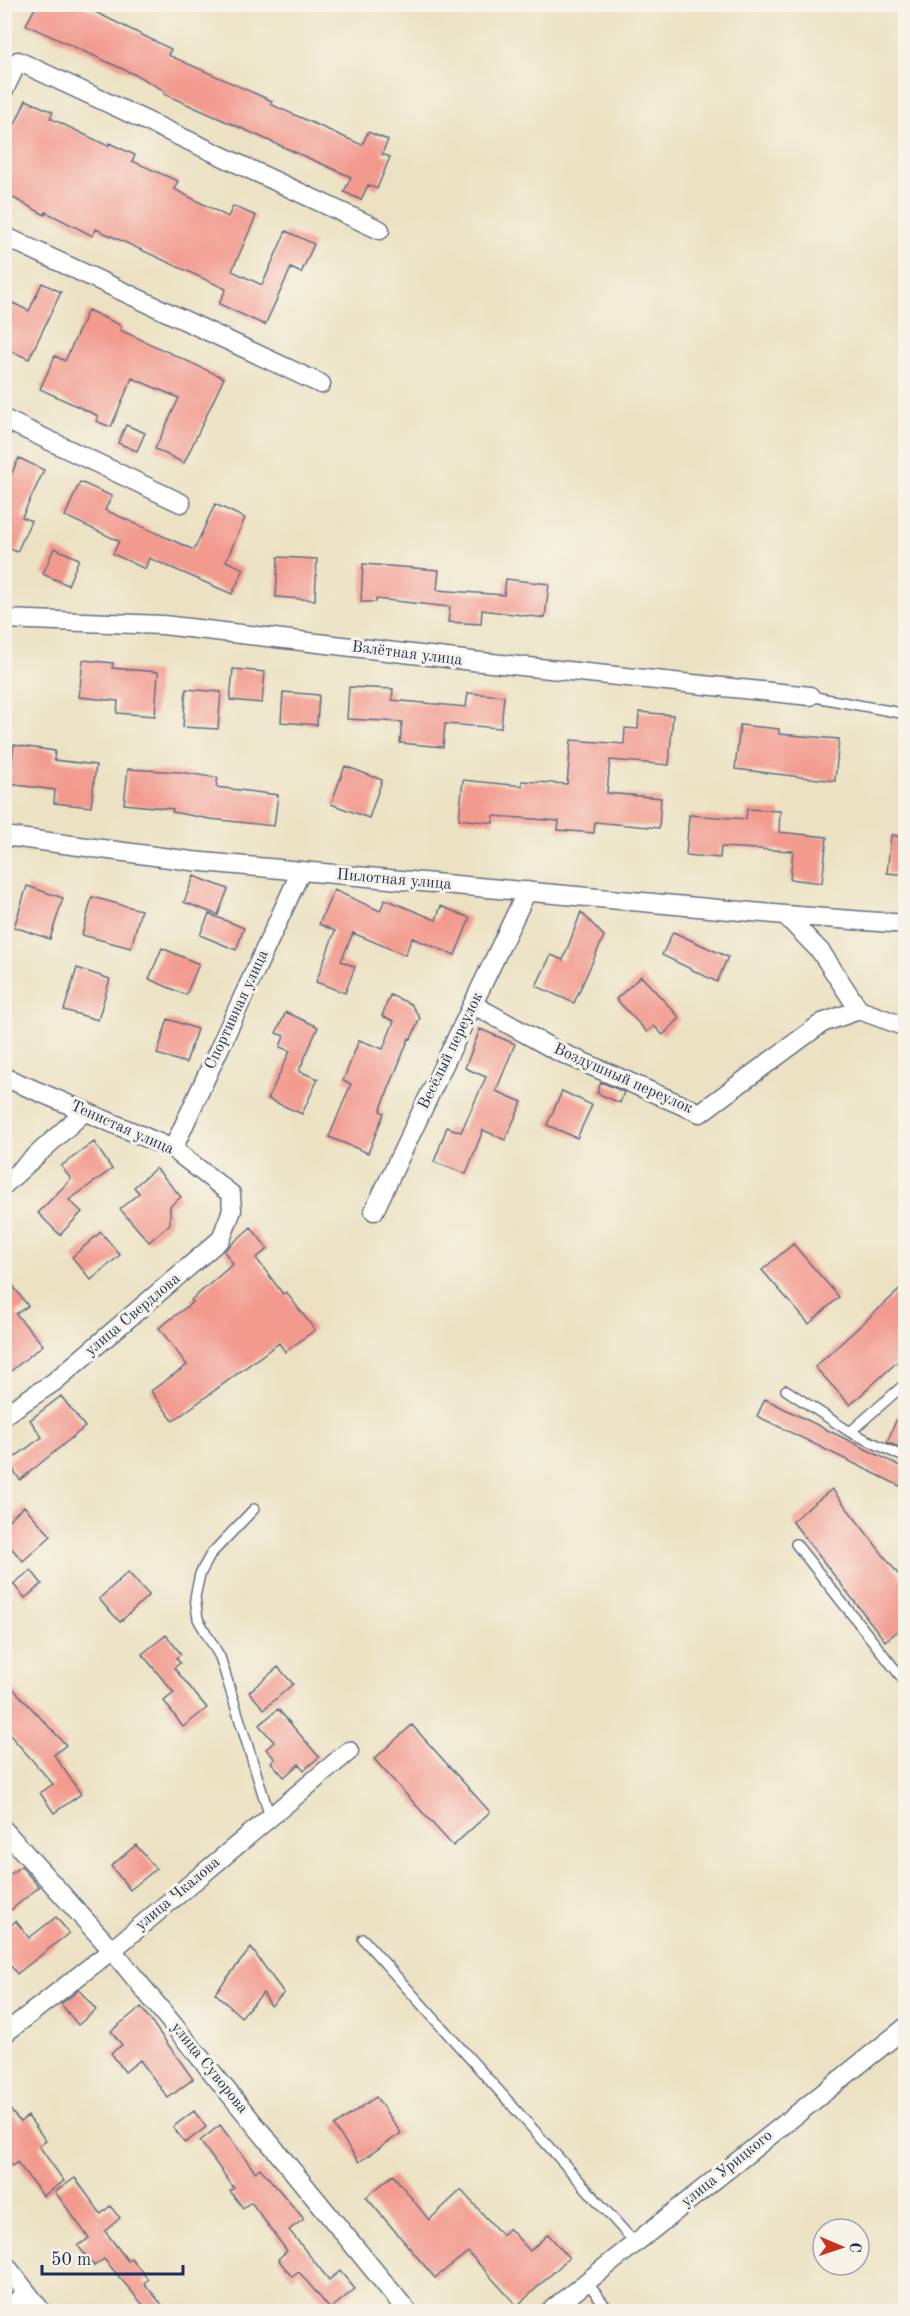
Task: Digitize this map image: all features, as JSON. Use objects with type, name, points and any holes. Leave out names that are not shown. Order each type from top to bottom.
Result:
[{"type":"street","points":[[4,90],[18,61],[380,230]]},
{"type":"street","points":[[4,236],[321,384]]},
{"type":"street","points":[[4,419],[182,503]]},
{"type":"street","name":"Взлётная улица","points":[[4,619],[163,625],[472,661],[810,696]]},
{"type":"street","name":"Пилотная улица","points":[[4,836],[192,861],[906,924]]},
{"type":"street","name":"Спортивная улица","points":[[173,1149],[301,871]]},
{"type":"street","name":"Весёлый переулок","points":[[374,1211],[527,891]]},
{"type":"street","points":[[785,915],[821,952],[859,1010],[906,1027]]},
{"type":"street","name":"Воздушный переулок","points":[[474,1005],[555,1050],[700,1113],[822,1023],[859,1010]]},
{"type":"street","name":"Тенистая улица","points":[[4,1077],[173,1149],[231,1194]]},
{"type":"street","points":[[4,1185],[85,1112]]},
{"type":"street","name":"улица Свердлова","points":[[4,1415],[54,1382],[221,1239],[232,1210],[231,1194]]},
{"type":"street","name":"улица Чкалова","points":[[4,2034],[112,1950],[350,1751]]},
{"type":"street","name":"улица Суворова","points":[[4,1830],[112,1950],[408,2312]]},
{"type":"street","name":"улица Урицкого","points":[[549,2312],[906,2027]]},
{"type":"street","points":[[4,2264],[37,2305]]},
{"type":"street","points":[[5,2312],[18,2300],[37,2305]]},
{"type":"lane","points":[[810,696],[906,714]]},
{"type":"lane","points":[[850,1432],[906,1383]]},
{"type":"lane","points":[[786,1390],[850,1432],[906,1458]]},
{"type":"lane","points":[[254,1509],[211,1554],[200,1574],[195,1597],[198,1619],[220,1658],[270,1817]]},
{"type":"lane","points":[[796,1544],[906,1683]]},
{"type":"lane","points":[[363,1939],[635,2243]]},
{"type":"lane","points":[[586,2282],[610,2312]]},
{"type":"building","points":[[37,4],[79,4],[171,49],[168,55],[272,101],[270,104],[362,145],[368,132],[388,140],[382,154],[390,157],[377,189],[368,185],[361,200],[344,192],[351,177],[164,94],[165,91],[138,76],[26,25]]},
{"type":"building","points":[[26,100],[53,112],[50,118],[108,146],[109,143],[135,155],[132,161],[178,181],[174,189],[228,217],[233,206],[256,216],[232,271],[262,285],[286,231],[314,244],[301,273],[291,268],[265,325],[219,304],[226,289],[96,229],[93,236],[46,212],[45,215],[4,193],[4,148]]},
{"type":"building","points":[[42,283],[61,292],[29,359],[4,348],[4,322],[13,303],[29,311]]},
{"type":"building","points":[[88,310],[122,326],[120,330],[224,378],[184,463],[155,449],[179,398],[132,378],[111,427],[96,421],[98,416],[40,389],[55,356],[65,361]]},
{"type":"building","points":[[126,425],[145,433],[137,451],[118,443]]},
{"type":"building","points":[[19,458],[44,470],[22,517],[31,521],[17,552],[4,546],[4,489]]},
{"type":"building","points":[[80,482],[112,496],[105,510],[194,550],[215,504],[245,518],[226,561],[244,569],[232,594],[149,558],[145,569],[113,554],[119,541],[65,516]]},
{"type":"building","points":[[54,548],[79,559],[68,585],[43,574]]},
{"type":"building","points":[[278,557],[317,559],[315,600],[276,597]]},
{"type":"building","points":[[363,564],[439,570],[437,590],[504,595],[506,579],[549,584],[545,618],[482,610],[481,624],[448,622],[450,607],[376,599],[376,602],[361,602]]},
{"type":"building","points":[[83,660],[113,663],[112,668],[158,672],[155,716],[117,713],[118,701],[79,697]]},
{"type":"building","points":[[233,669],[265,672],[262,703],[230,700]]},
{"type":"building","points":[[349,687],[393,689],[392,700],[466,707],[468,693],[504,696],[501,728],[445,724],[443,747],[400,743],[402,722],[347,719]]},
{"type":"building","points":[[186,689],[221,692],[218,729],[183,727]]},
{"type":"building","points":[[283,692],[319,695],[317,725],[281,722]]},
{"type":"building","points":[[639,712],[673,715],[669,765],[610,760],[607,793],[661,798],[659,828],[595,822],[594,833],[558,830],[559,821],[494,816],[493,823],[459,819],[463,780],[522,786],[522,781],[567,784],[571,740],[624,744],[625,728],[638,729]]},
{"type":"building","points":[[740,725],[779,729],[779,734],[839,739],[835,781],[735,769]]},
{"type":"building","points":[[14,745],[55,751],[54,760],[96,765],[91,807],[54,803],[55,790],[9,784]]},
{"type":"building","points":[[345,766],[382,780],[369,818],[331,804]]},
{"type":"building","points":[[128,769],[180,772],[218,778],[216,787],[278,795],[274,826],[210,819],[172,812],[173,809],[124,804]]},
{"type":"building","points":[[747,809],[780,811],[779,832],[827,837],[822,883],[790,879],[793,851],[721,847],[720,858],[686,855],[689,815],[746,819]]},
{"type":"building","points":[[891,835],[906,837],[906,875],[887,873]]},
{"type":"building","points":[[194,876],[228,889],[218,915],[184,902]]},
{"type":"building","points":[[27,886],[63,898],[50,939],[14,927]]},
{"type":"building","points":[[334,890],[380,911],[385,899],[436,920],[441,906],[470,918],[455,955],[412,938],[405,955],[353,933],[341,961],[355,967],[345,993],[316,982],[335,931],[319,924]]},
{"type":"building","points":[[92,897],[141,910],[131,948],[82,935]]},
{"type":"building","points":[[581,912],[604,936],[574,1003],[536,986],[551,955],[563,960]]},
{"type":"building","points":[[209,914],[244,928],[236,950],[200,935]]},
{"type":"building","points":[[673,932],[728,957],[717,982],[662,955]]},
{"type":"building","points":[[162,948],[199,964],[186,995],[149,979]]},
{"type":"building","points":[[77,968],[110,979],[98,1020],[64,1010]]},
{"type":"building","points":[[641,976],[680,1018],[663,1035],[654,1026],[647,1032],[616,999]]},
{"type":"building","points":[[390,995],[411,1004],[420,1018],[411,1039],[409,1038],[380,1111],[384,1113],[368,1153],[329,1137],[351,1084],[343,1081],[359,1040],[383,1049],[394,1021],[382,1016]]},
{"type":"building","points":[[286,1012],[318,1027],[299,1071],[318,1079],[302,1114],[268,1099],[290,1051],[280,1047],[284,1036],[276,1033]]},
{"type":"building","points":[[168,1019],[197,1029],[186,1063],[157,1054]]},
{"type":"building","points":[[480,1029],[515,1044],[496,1091],[522,1102],[505,1140],[483,1130],[466,1174],[434,1162],[447,1127],[461,1132],[486,1077],[465,1068]]},
{"type":"building","points":[[601,1082],[624,1092],[620,1103],[597,1093]]},
{"type":"building","points":[[562,1091],[592,1105],[577,1138],[547,1125]]},
{"type":"building","points":[[94,1142],[112,1169],[69,1200],[82,1212],[60,1235],[38,1213],[71,1179],[61,1166]]},
{"type":"building","points":[[156,1168],[181,1197],[170,1206],[170,1224],[149,1242],[120,1209],[139,1193],[134,1187]]},
{"type":"building","points":[[251,1227],[268,1249],[256,1258],[283,1294],[286,1292],[315,1330],[285,1352],[279,1343],[173,1421],[151,1391],[187,1365],[159,1328],[193,1302],[191,1300],[233,1264],[224,1251]]},
{"type":"building","points":[[101,1232],[120,1255],[91,1280],[72,1257]]},
{"type":"building","points":[[793,1244],[839,1297],[809,1324],[762,1270]]},
{"type":"building","points":[[4,1274],[28,1306],[16,1314],[43,1345],[11,1371],[4,1363]]},
{"type":"building","points":[[906,1284],[906,1354],[850,1405],[815,1367]]},
{"type":"building","points":[[61,1396],[85,1427],[20,1480],[8,1462],[42,1437],[30,1420]]},
{"type":"building","points":[[906,1397],[906,1450],[887,1442]]},
{"type":"building","points":[[765,1399],[906,1469],[906,1489],[757,1416]]},
{"type":"building","points":[[832,1489],[906,1584],[906,1625],[885,1641],[792,1521]]},
{"type":"building","points":[[24,1506],[51,1536],[23,1561],[4,1540],[4,1524]]},
{"type":"building","points":[[31,1570],[42,1584],[25,1598],[13,1584]]},
{"type":"building","points":[[128,1572],[149,1595],[120,1622],[99,1599]]},
{"type":"building","points":[[166,1635],[181,1654],[176,1658],[180,1663],[174,1668],[207,1708],[183,1727],[164,1701],[174,1693],[142,1654]]},
{"type":"building","points":[[278,1667],[293,1684],[264,1709],[249,1692]]},
{"type":"building","points":[[4,1679],[66,1745],[54,1755],[81,1794],[54,1813],[40,1793],[53,1784],[4,1728]]},
{"type":"building","points":[[278,1709],[319,1757],[304,1770],[299,1764],[284,1777],[271,1762],[275,1759],[266,1749],[274,1742],[259,1725]]},
{"type":"building","points":[[412,1725],[490,1812],[453,1846],[374,1759]]},
{"type":"building","points":[[136,1845],[156,1869],[130,1890],[111,1866]]},
{"type":"building","points":[[21,1866],[39,1887],[11,1910],[4,1902],[4,1879]]},
{"type":"building","points":[[56,1917],[69,1933],[17,1974],[4,1957],[4,1930],[16,1921],[29,1938]]},
{"type":"building","points":[[251,1948],[284,1993],[271,2006],[263,1993],[241,2017],[215,1993]]},
{"type":"building","points":[[79,1990],[96,2010],[78,2025],[61,2004]]},
{"type":"building","points":[[141,2007],[193,2079],[168,2098],[140,2060],[125,2072],[111,2053],[122,2045],[111,2031]]},
{"type":"building","points":[[376,2097],[401,2133],[359,2162],[334,2126]]},
{"type":"building","points":[[4,2102],[20,2122],[28,2116],[46,2141],[39,2146],[64,2181],[43,2196],[17,2162],[12,2166],[4,2155]]},
{"type":"building","points":[[194,2111],[206,2127],[185,2143],[173,2127]]},
{"type":"building","points":[[220,2125],[255,2172],[260,2168],[304,2219],[289,2230],[329,2280],[340,2271],[355,2289],[330,2309],[299,2272],[292,2277],[278,2259],[287,2251],[251,2202],[243,2208],[230,2191],[234,2188],[200,2141]]},
{"type":"building","points":[[393,2175],[429,2220],[461,2190],[502,2235],[509,2228],[530,2251],[548,2234],[569,2258],[517,2306],[468,2252],[435,2278],[366,2197]]},
{"type":"building","points":[[75,2178],[101,2214],[110,2206],[120,2218],[105,2231],[128,2261],[131,2258],[148,2279],[144,2283],[168,2312],[149,2312],[104,2259],[94,2266],[78,2246],[89,2238],[55,2192]]}]
